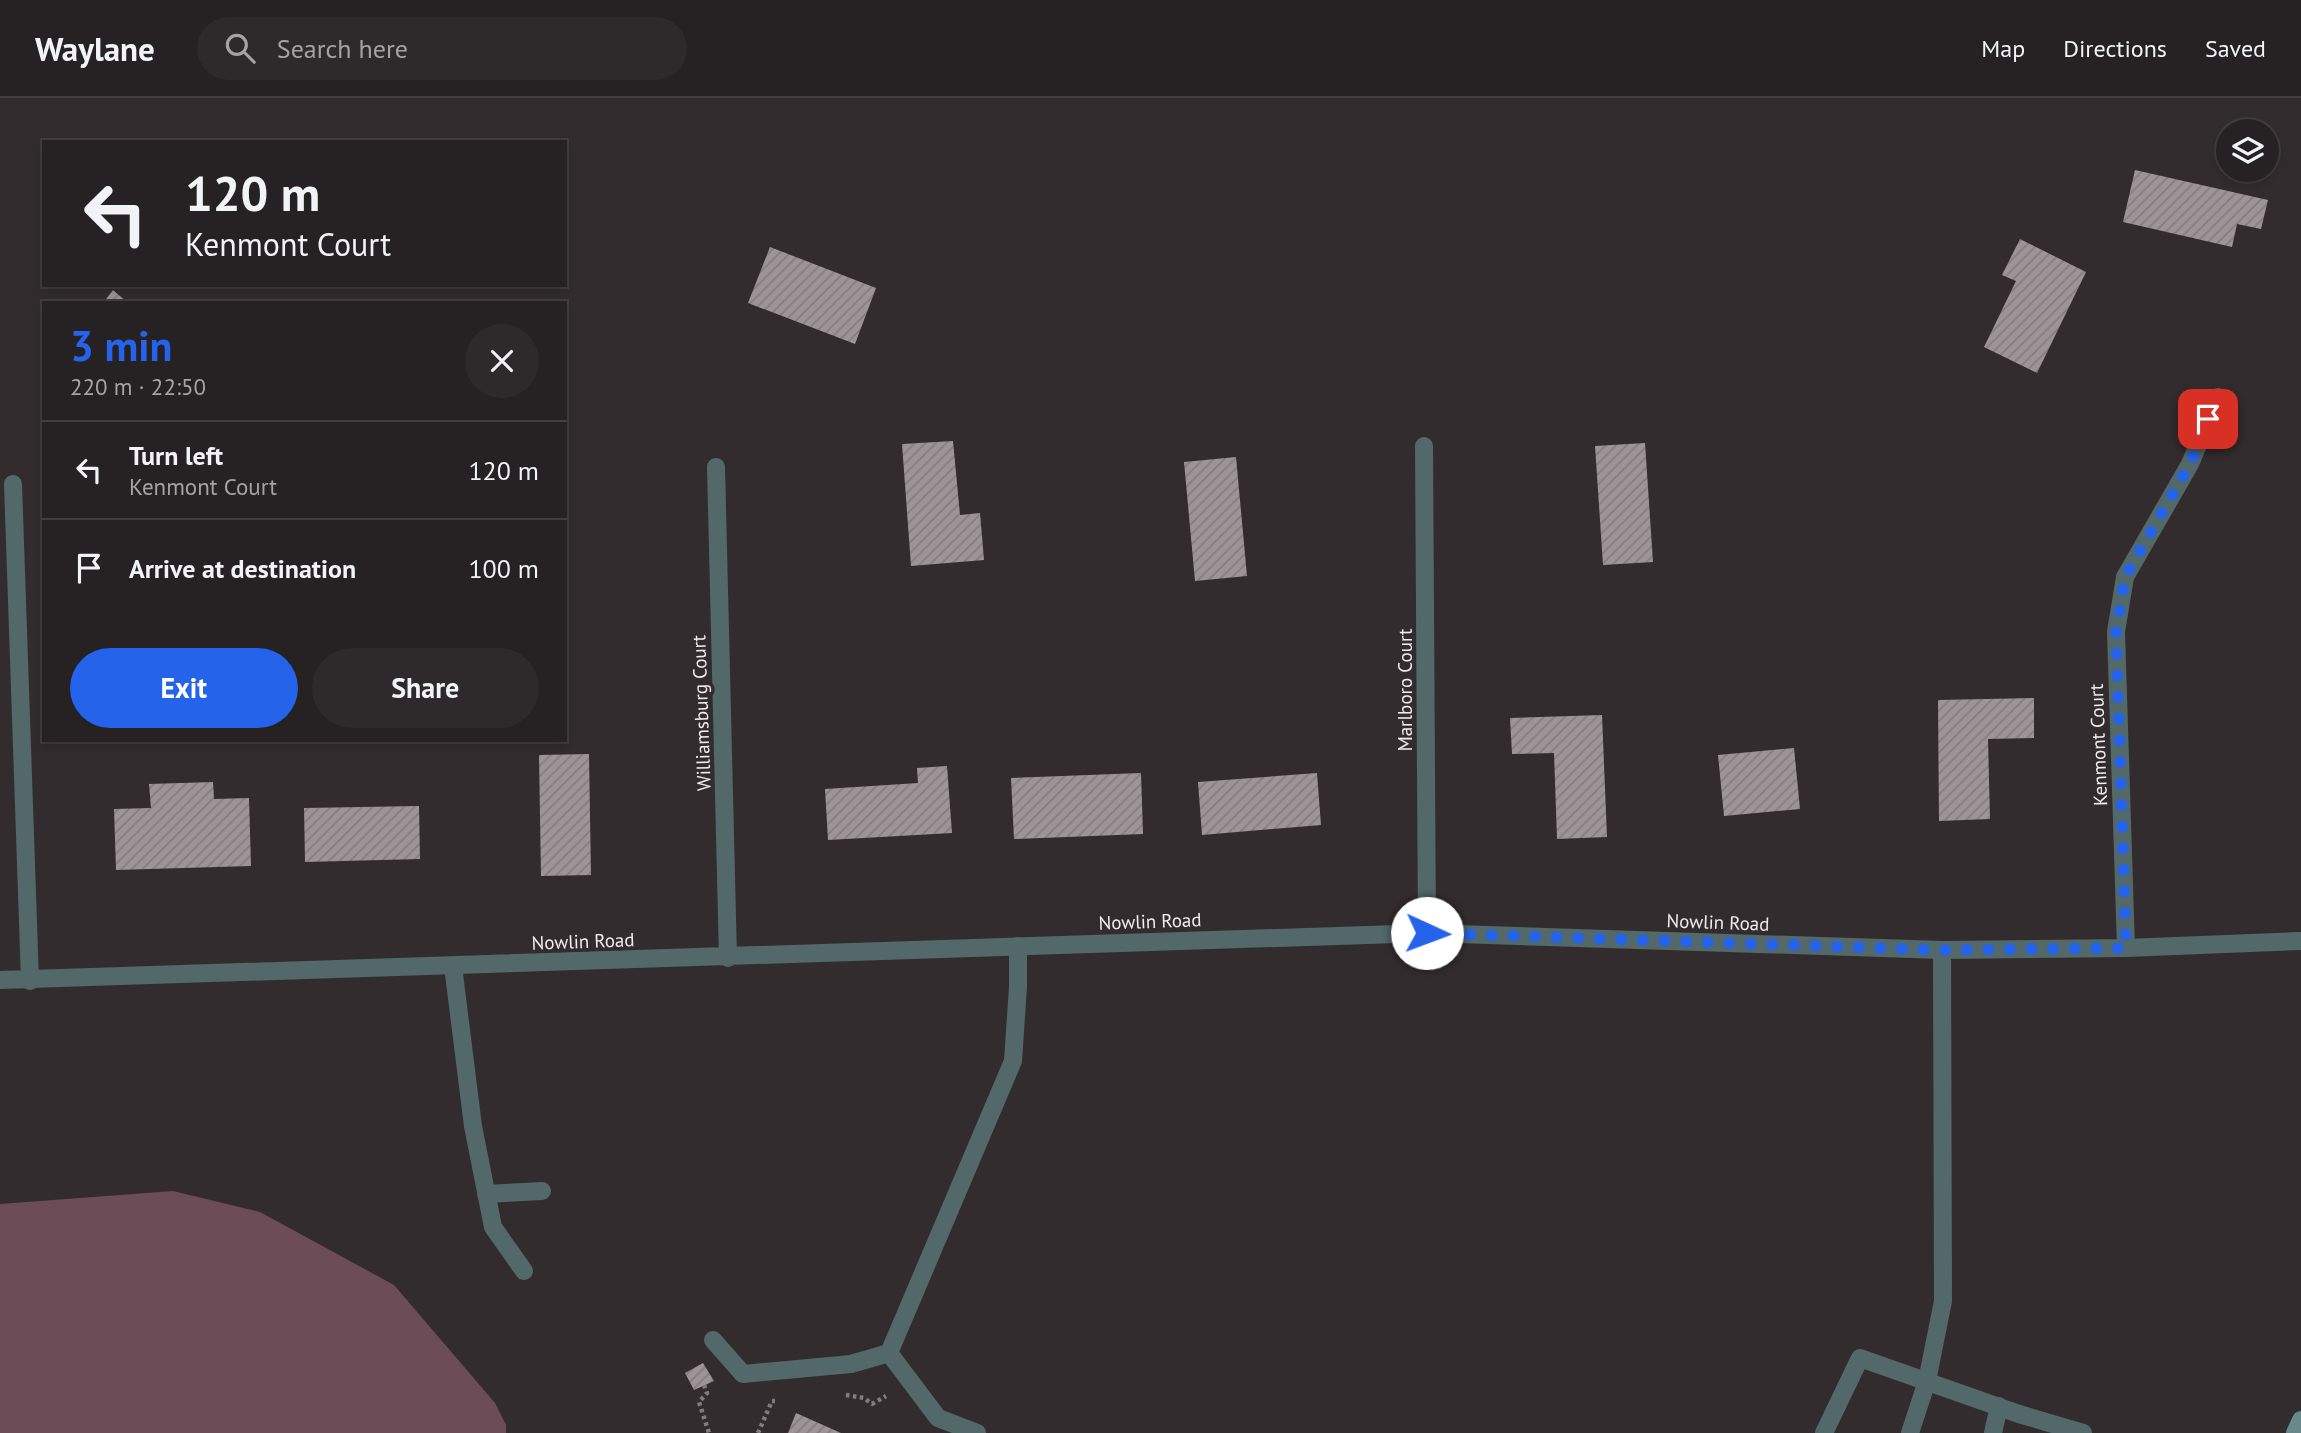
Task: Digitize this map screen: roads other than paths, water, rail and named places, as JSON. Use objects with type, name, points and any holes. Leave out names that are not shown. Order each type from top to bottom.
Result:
[{"type":"main road","points":[[2295,1433],[2301,1420]]},
{"type":"street","name":"Kenmont Court","points":[[2126,948],[2116,632],[2125,577],[2190,464],[2218,397]]},
{"type":"street","name":"Marlboro Court","points":[[1424,446],[1427,933]]},
{"type":"street","name":"Williamsburg Court","points":[[716,467],[729,958]]},
{"type":"street","points":[[13,484],[30,981]]},
{"type":"street","name":"Nowlin Road","points":[[0,981],[1427,933],[1942,950],[2126,948],[2301,941]]},
{"type":"street","points":[[890,1353],[1013,1061],[1018,946]]},
{"type":"street","points":[[1910,1433],[1927,1381],[1943,1301],[1942,950]]},
{"type":"street","points":[[453,966],[473,1126],[493,1227],[524,1271]]},
{"type":"street","points":[[486,1195],[542,1191]]},
{"type":"street","points":[[713,1340],[743,1374],[851,1364],[890,1353]]},
{"type":"street","points":[[890,1353],[937,1418],[977,1433]]},
{"type":"street","points":[[1824,1433],[1860,1358],[2083,1433]]},
{"type":"street","points":[[1993,1433],[1999,1406]]}]
